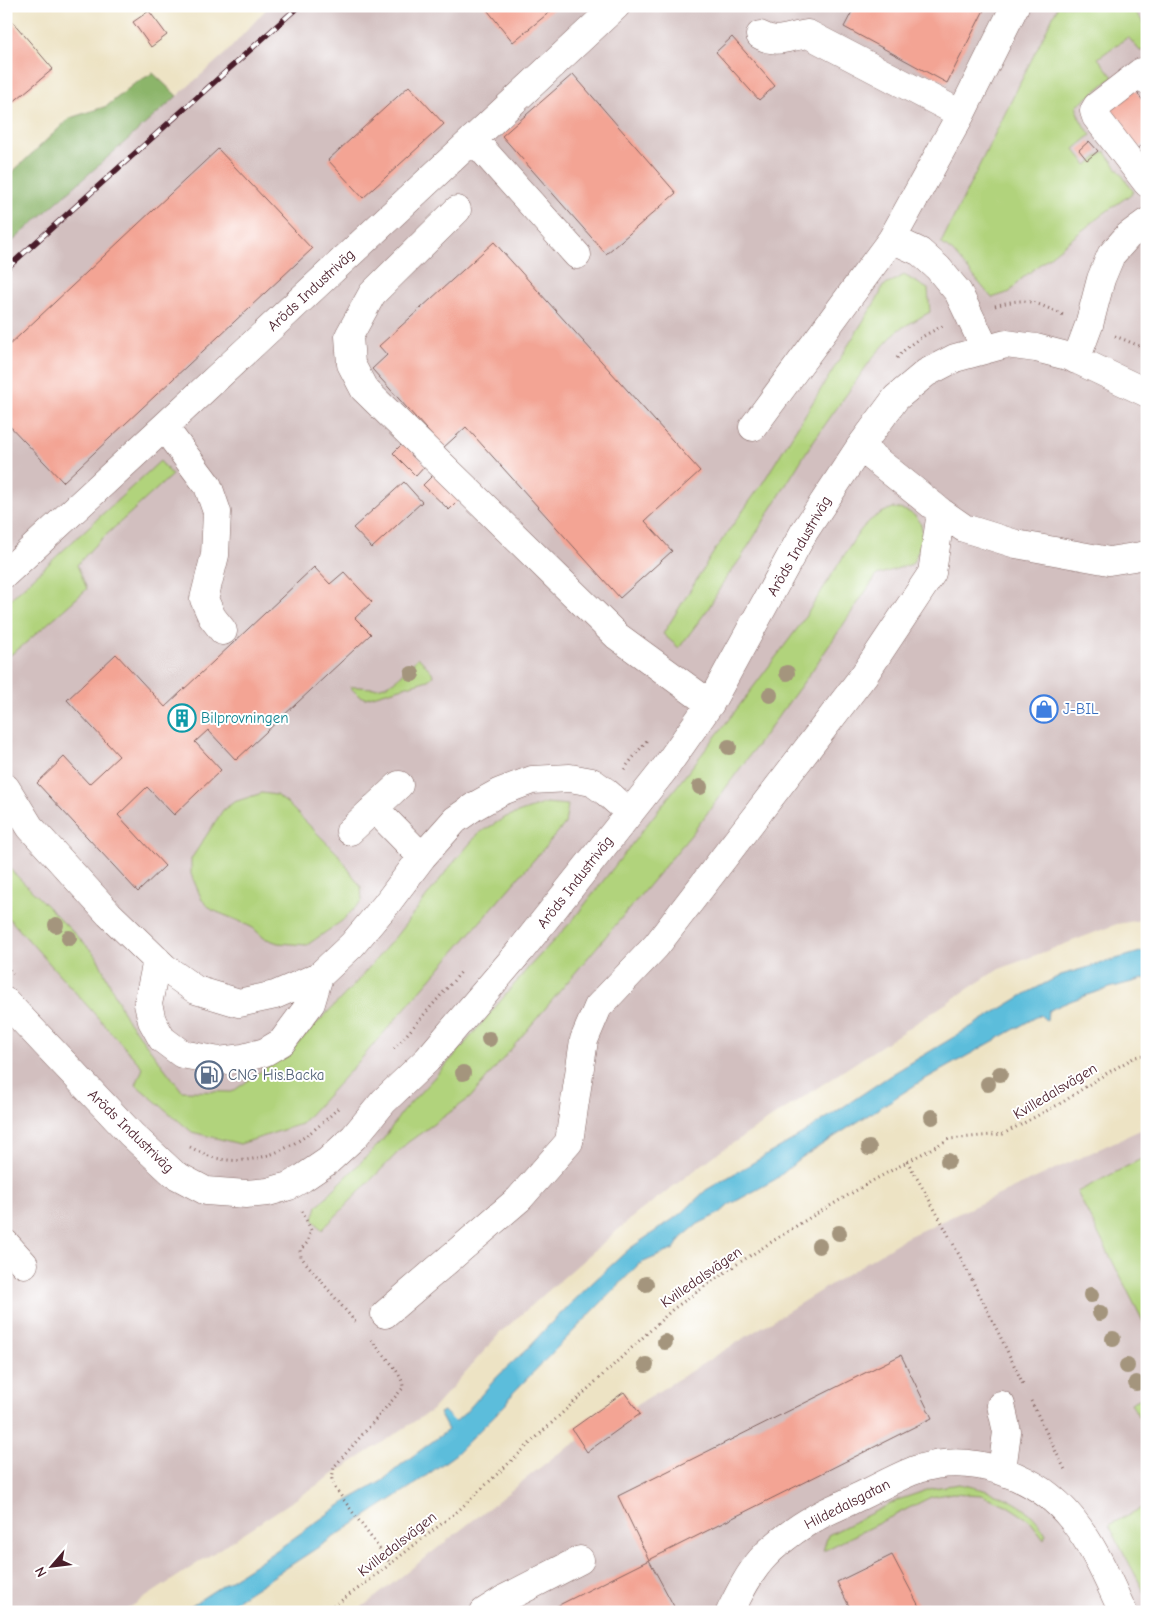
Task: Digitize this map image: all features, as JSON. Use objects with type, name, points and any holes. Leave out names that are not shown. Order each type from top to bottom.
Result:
[{"type":"street","name":"Aröds Industriväg","points":[[6,573],[616,6]]},
{"type":"street","points":[[753,427],[892,239],[960,114],[1015,6]]},
{"type":"street","points":[[760,35],[768,40],[779,40],[808,34],[960,114]]},
{"type":"street","points":[[1145,73],[1097,106],[1094,112],[1147,183]]},
{"type":"street","points":[[473,139],[577,254]]},
{"type":"street","points":[[457,210],[372,294],[350,336],[351,364],[364,389],[617,636],[710,704]]},
{"type":"street","points":[[1076,360],[1089,325],[1101,279],[1111,255],[1128,236],[1147,222]]},
{"type":"street","points":[[892,239],[920,252],[938,268],[958,292],[985,348]]},
{"type":"street","name":"Aröds Industriväg","points":[[6,1002],[131,1134],[174,1174],[206,1191],[246,1194],[268,1192],[289,1186],[328,1161],[354,1136],[384,1101],[427,1060],[520,951],[663,771],[710,704],[804,532],[860,447],[896,398],[926,373],[955,358],[985,348],[1006,344],[1036,348],[1071,357],[1147,393]]},
{"type":"street","points":[[164,427],[208,486],[216,512],[215,555],[204,599],[212,617],[224,631]]},
{"type":"street","points":[[860,447],[941,512],[964,528],[1016,544],[1109,561],[1147,555]]},
{"type":"street","points":[[385,1314],[519,1199],[569,1142],[584,1040],[598,1007],[656,946],[864,675],[932,572],[941,512]]},
{"type":"street","points":[[6,788],[30,827],[109,914],[165,968],[196,990],[239,1003],[275,995],[319,976],[352,945],[385,906],[422,857],[455,820],[500,792],[532,780],[570,778],[592,782],[630,813]]},
{"type":"street","points":[[350,831],[399,785]]},
{"type":"street","points":[[374,808],[422,857]]},
{"type":"street","points":[[157,960],[148,1004],[152,1020],[162,1039],[182,1054],[219,1061],[243,1058],[265,1052],[282,1042],[311,1003],[319,976]]},
{"type":"street","points":[[6,1244],[24,1264]]},
{"type":"street","points":[[1001,1405],[1007,1432],[1002,1470]]},
{"type":"street","name":"Hildedalsgatan","points":[[730,1612],[742,1587],[762,1560],[786,1538],[814,1518],[918,1469],[953,1462],[1002,1470],[1025,1481],[1050,1497],[1072,1518],[1091,1546],[1123,1612]]},
{"type":"street","points":[[484,1612],[506,1598],[580,1560]]},
{"type":"path","name":"Kvilledalsvägen","points":[[325,1612],[366,1583],[460,1510],[672,1309],[731,1268],[801,1223],[907,1161],[949,1139],[1003,1134],[1063,1102],[1135,1057],[1147,1054]]},
{"type":"path","points":[[907,1161],[928,1196],[987,1307],[1027,1392]]},
{"type":"path","points":[[289,1186],[311,1230],[307,1243],[300,1250],[301,1257],[358,1326]]},
{"type":"path","points":[[370,1339],[399,1374],[403,1381],[403,1388],[334,1467],[332,1478],[335,1488],[390,1563]]},
{"type":"path","points":[[1031,1400],[1063,1465],[1073,1491],[1062,1508]]},
{"type":"shaded area","points":[[269,6],[1147,6],[1147,919],[1117,924],[997,970],[715,1155],[635,1215],[500,1333],[432,1410],[123,1612],[6,1612],[6,247],[227,52]]},
{"type":"shaded area","points":[[1147,1127],[1147,1612],[355,1612],[556,1455],[907,1237]]},
{"type":"green space","points":[[1058,6],[1131,6],[1147,27],[1147,50],[1140,51],[1128,37],[1098,58],[1113,77],[1077,106],[1079,118],[1091,135],[1074,149],[1087,165],[1105,151],[1134,192],[1103,214],[1020,280],[1010,292],[992,298],[953,252],[941,243]]},
{"type":"green space","points":[[153,73],[177,96],[6,247],[6,178],[70,118],[107,106],[134,84]]},
{"type":"green space","points":[[904,275],[928,289],[930,312],[898,330],[873,357],[810,446],[708,609],[679,648],[663,634],[715,550],[762,484],[880,294],[882,287]]},
{"type":"green space","points":[[160,461],[172,475],[93,547],[77,565],[87,589],[6,658],[6,603]]},
{"type":"green space","points":[[893,508],[905,510],[914,515],[922,528],[920,545],[912,564],[877,575],[811,672],[691,835],[470,1098],[407,1143],[322,1230],[313,1219],[317,1206],[382,1141],[402,1112],[456,1054],[528,968],[572,921],[800,625],[857,535],[873,518]]},
{"type":"green space","points":[[418,657],[432,672],[433,676],[428,680],[366,698],[359,696],[350,687],[374,688],[387,685],[409,668]]},
{"type":"green space","points":[[262,793],[276,795],[287,803],[338,854],[361,887],[362,901],[342,921],[307,945],[278,943],[264,938],[253,928],[212,910],[202,900],[191,874],[191,859],[223,810],[234,802]]},
{"type":"green space","points":[[546,803],[568,805],[565,824],[361,1059],[301,1124],[240,1144],[192,1132],[136,1085],[143,1068],[6,915],[6,865],[96,955],[126,1018],[182,1091],[232,1092],[291,1050],[353,986],[479,833],[506,817]]},
{"type":"green space","points":[[1147,1156],[1147,1329],[1077,1192]]},
{"type":"green space","points":[[1147,1395],[1147,1432],[1131,1403]]},
{"type":"green space","points":[[959,1484],[997,1494],[1020,1506],[1030,1513],[1046,1534],[1044,1539],[1029,1520],[1006,1505],[981,1495],[952,1493],[931,1497],[823,1551],[828,1535],[898,1500],[933,1488]]},
{"type":"green space","points":[[1147,1505],[1147,1597],[1109,1525]]},
{"type":"water","points":[[1147,950],[1147,978],[1060,1005],[1048,1011],[1047,1021],[1040,1015],[920,1082],[801,1158],[776,1179],[698,1224],[681,1238],[674,1249],[639,1264],[456,1454],[412,1486],[219,1612],[181,1612],[274,1552],[342,1504],[382,1481],[448,1430],[439,1413],[444,1411],[455,1422],[498,1376],[590,1285],[629,1249],[682,1213],[706,1190],[801,1135],[894,1073],[1027,993],[1061,975]]},
{"type":"building","points":[[484,6],[557,6],[513,42]]},
{"type":"building","points":[[855,6],[986,6],[947,83],[844,27]]},
{"type":"building","points":[[149,11],[167,35],[151,47],[133,22]]},
{"type":"building","points":[[6,14],[53,69],[6,108]]},
{"type":"building","points":[[732,37],[775,86],[759,100],[716,52]]},
{"type":"building","points":[[573,74],[676,193],[606,254],[502,136]]},
{"type":"building","points":[[409,86],[444,124],[363,198],[328,160]]},
{"type":"building","points":[[1135,90],[1147,106],[1147,142],[1134,151],[1106,112]]},
{"type":"building","points":[[1089,141],[1098,151],[1087,160],[1079,150]]},
{"type":"building","points":[[218,149],[312,249],[63,482],[6,422],[6,348]]},
{"type":"building","points":[[494,242],[700,471],[645,521],[672,551],[620,598],[466,427],[443,448],[372,369],[387,355],[379,346]]},
{"type":"building","points":[[403,443],[426,465],[416,476],[393,453]]},
{"type":"building","points":[[434,474],[460,499],[449,510],[423,485]]},
{"type":"building","points":[[404,482],[422,502],[372,548],[353,528]]},
{"type":"building","name":"Bilprovningen","points":[[314,567],[330,584],[344,572],[372,602],[355,618],[371,634],[236,760],[208,730],[195,742],[221,770],[174,815],[147,787],[118,815],[165,866],[138,892],[37,783],[64,757],[89,784],[119,756],[67,700],[116,654],[165,707]]},
{"type":"building","points":[[901,1355],[932,1418],[649,1560],[618,1496]]},
{"type":"building","points":[[624,1392],[640,1414],[587,1452],[572,1429]]},
{"type":"building","points":[[892,1555],[922,1612],[852,1612],[837,1582]]},
{"type":"building","points":[[649,1560],[677,1612],[545,1612]]},
{"type":"railway","points":[[6,269],[299,6]]},
{"type":"place","name":"J-BIL","points":[[1044,709]]},
{"type":"place","name":"Bilprovningen","points":[[182,718]]},
{"type":"place","name":"CNG His.Backa","points":[[209,1075]]}]
